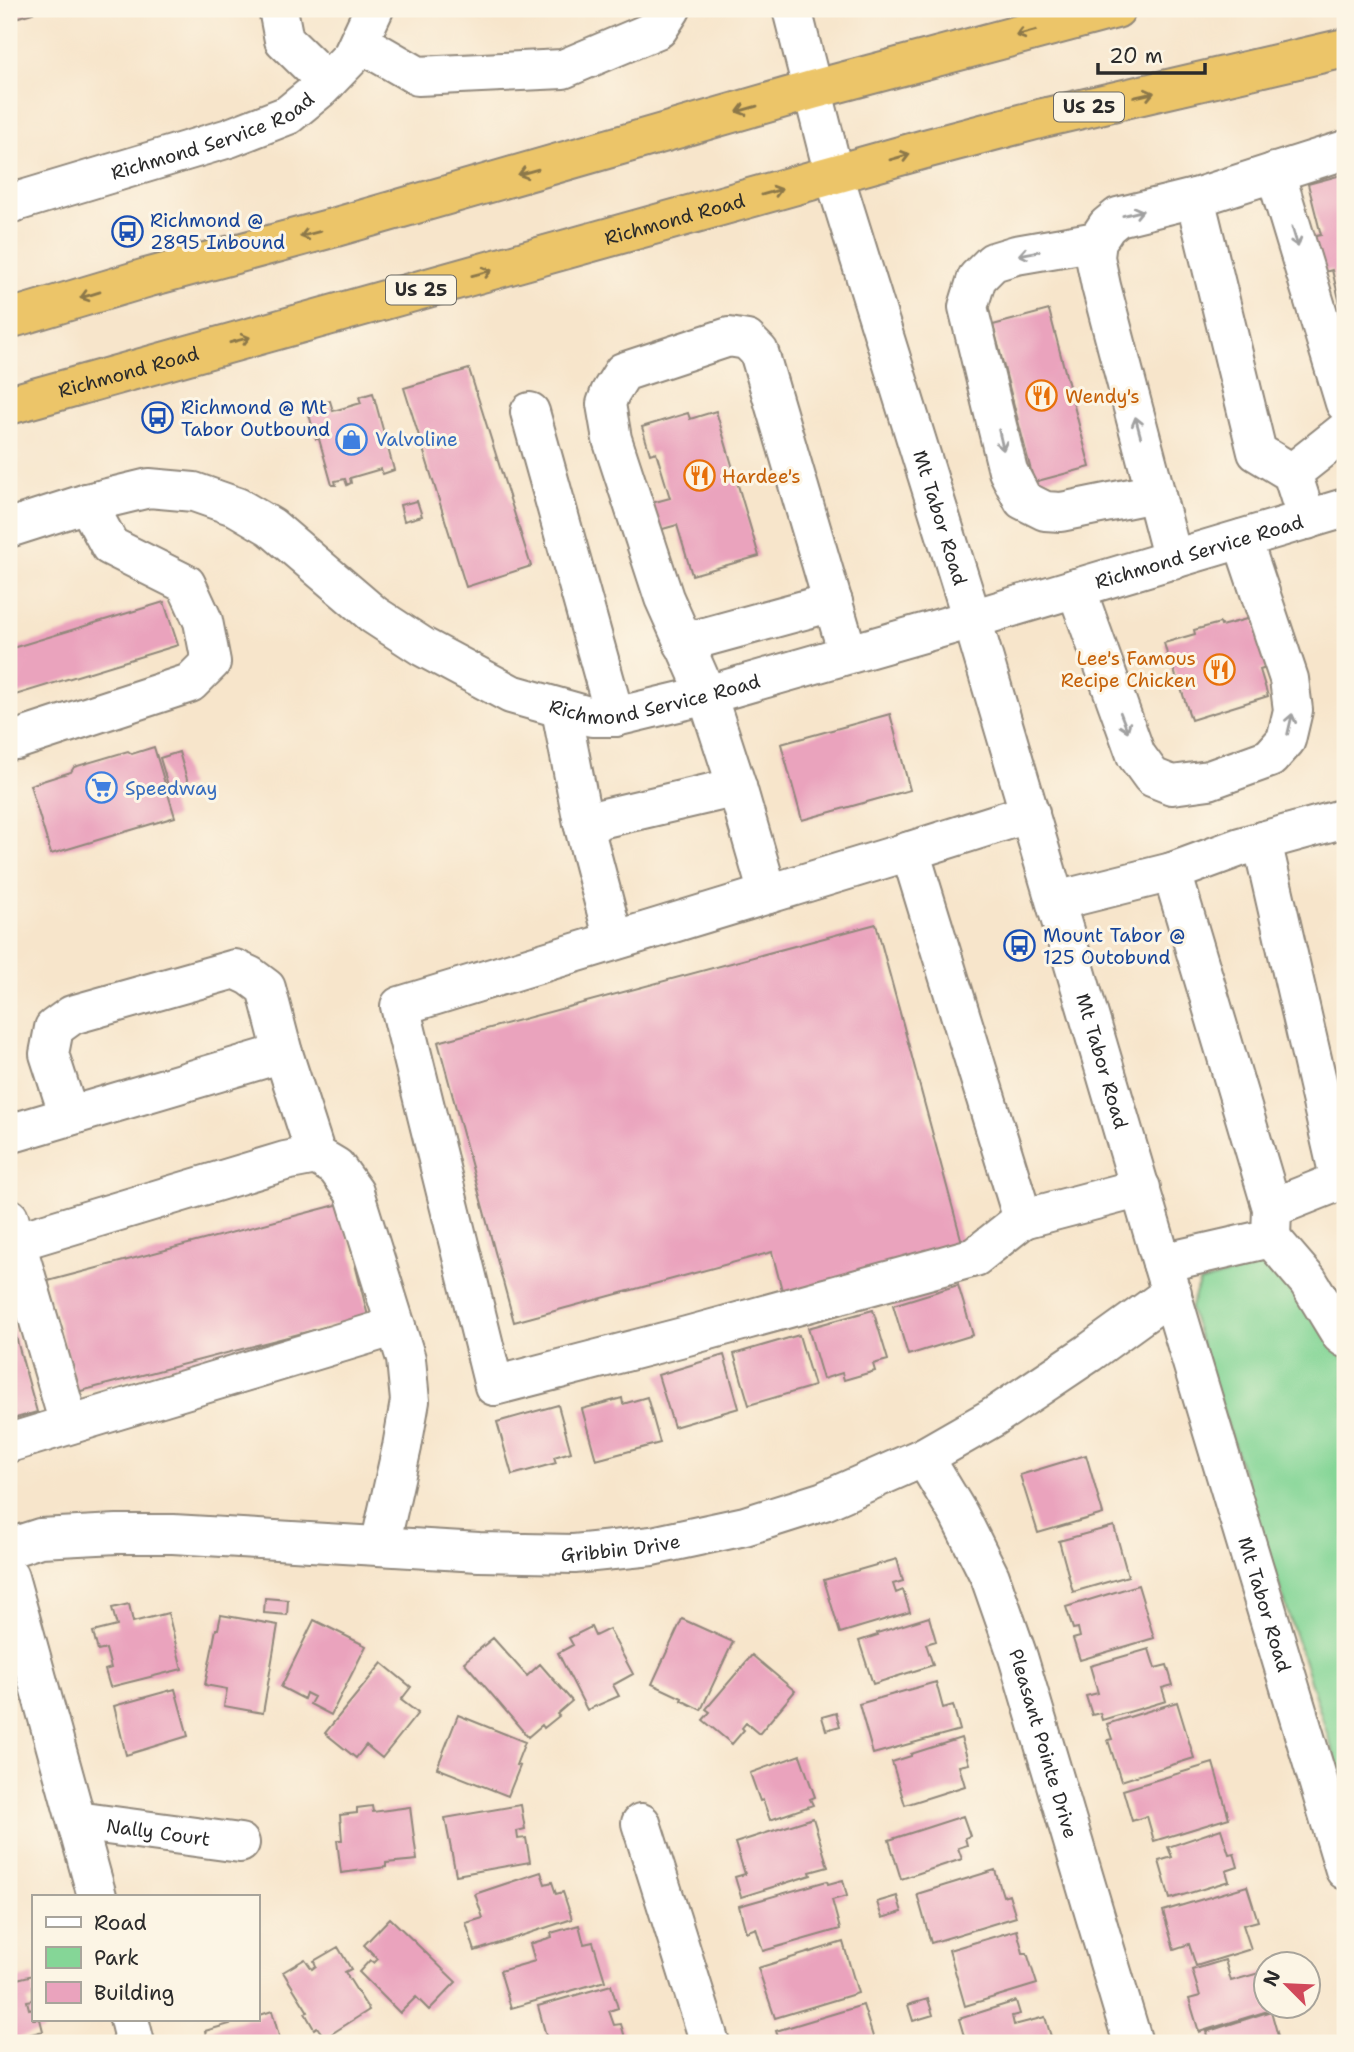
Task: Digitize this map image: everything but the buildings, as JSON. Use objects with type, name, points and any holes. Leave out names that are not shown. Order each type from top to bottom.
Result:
[{"type":"highway","points":[[9,319],[812,90],[1116,9]]},
{"type":"highway","name":"Richmond Road","points":[[9,405],[1043,118],[1345,47]]},
{"type":"street","points":[[278,9],[284,40],[327,82]]},
{"type":"street","points":[[366,25],[418,76],[563,69],[658,29],[671,9]]},
{"type":"street","name":"Mt Tabor Road","points":[[792,9],[834,175],[972,619],[1345,1870]]},
{"type":"street","name":"Richmond Service Road","points":[[9,204],[229,138],[288,114],[327,82],[352,56],[366,25]]},
{"type":"street","points":[[1173,559],[1101,286],[1095,257],[1097,241],[1107,226],[1118,217],[1195,198],[1345,150]]},
{"type":"street","points":[[1275,172],[1345,403]]},
{"type":"street","points":[[1195,198],[1256,452],[1292,473],[1307,520]]},
{"type":"street","points":[[1097,241],[1016,255],[993,262],[977,278],[968,307],[1009,471],[1023,500],[1045,511],[1060,512],[1156,493]]},
{"type":"street","points":[[768,894],[707,695],[664,598],[612,439],[606,404],[623,372],[729,337],[747,340],[759,352],[848,654]]},
{"type":"street","points":[[530,412],[615,718]]},
{"type":"street","points":[[1292,473],[1345,431]]},
{"type":"street","name":"Richmond Service Road","points":[[9,528],[87,503],[149,488],[194,492],[237,507],[271,527],[374,615],[424,647],[511,694],[561,710],[592,717],[615,718],[707,695],[972,619],[1345,508]]},
{"type":"street","points":[[9,741],[190,683],[211,662],[203,621],[187,583],[110,545],[87,503]]},
{"type":"street","points":[[1076,588],[1136,755],[1152,777],[1172,785],[1209,780],[1270,758],[1286,740],[1293,710],[1289,679],[1242,539]]},
{"type":"street","points":[[683,643],[833,602]]},
{"type":"street","points":[[561,710],[583,823],[614,940]]},
{"type":"street","points":[[583,823],[737,787]]},
{"type":"street","points":[[1030,813],[400,1006],[494,1386],[975,1257],[1023,1219],[1141,1188]]},
{"type":"street","points":[[1056,901],[1172,872],[1262,841],[1345,818]]},
{"type":"street","points":[[1167,1278],[1271,1223],[1343,1180],[1262,841]]},
{"type":"street","points":[[910,851],[1023,1219]]},
{"type":"street","points":[[1172,872],[1271,1223],[1345,1338]]},
{"type":"street","points":[[69,1116],[49,1054],[54,1028],[72,1015],[235,969],[266,988],[283,1053],[316,1154],[337,1167],[354,1192],[406,1359],[410,1401],[380,1546]]},
{"type":"street","points":[[9,1134],[283,1053]]},
{"type":"street","points":[[69,1424],[11,1234],[316,1154]]},
{"type":"street","name":"Gribbin Drive","points":[[9,1548],[40,1538],[173,1534],[479,1552],[574,1554],[652,1546],[745,1526],[824,1501],[924,1457],[992,1418],[1089,1353],[1167,1278]]},
{"type":"street","points":[[9,1443],[396,1326]]},
{"type":"street","name":"Pleasant Pointe Drive","points":[[924,1457],[959,1515],[990,1577],[1018,1657],[1133,2043]]},
{"type":"street","points":[[9,1577],[97,1895]]},
{"type":"street","name":"Nally Court","points":[[77,1821],[240,1843]]},
{"type":"street","points":[[641,1823],[710,2043]]},
{"type":"street","points":[[130,2021],[135,2043]]},
{"type":"green space","points":[[1272,1260],[1345,1361],[1345,1789],[1190,1309],[1199,1283]]},
{"type":"place","name":"Richmond @ 2895 Inbound","points":[[127,231]]},
{"type":"place","name":"Wendy's","points":[[1042,396]]},
{"type":"place","name":"Richmond @ Mt Tabor Outbound","points":[[158,418]]},
{"type":"place","name":"Valvoline","points":[[352,439]]},
{"type":"place","name":"Hardee's","points":[[699,476]]},
{"type":"place","name":"Lee's Famous Recipe Chicken","points":[[1219,669]]},
{"type":"place","name":"Speedway","points":[[102,788]]},
{"type":"place","name":"Mount Tabor @ 125 Outobund","points":[[1020,946]]}]
